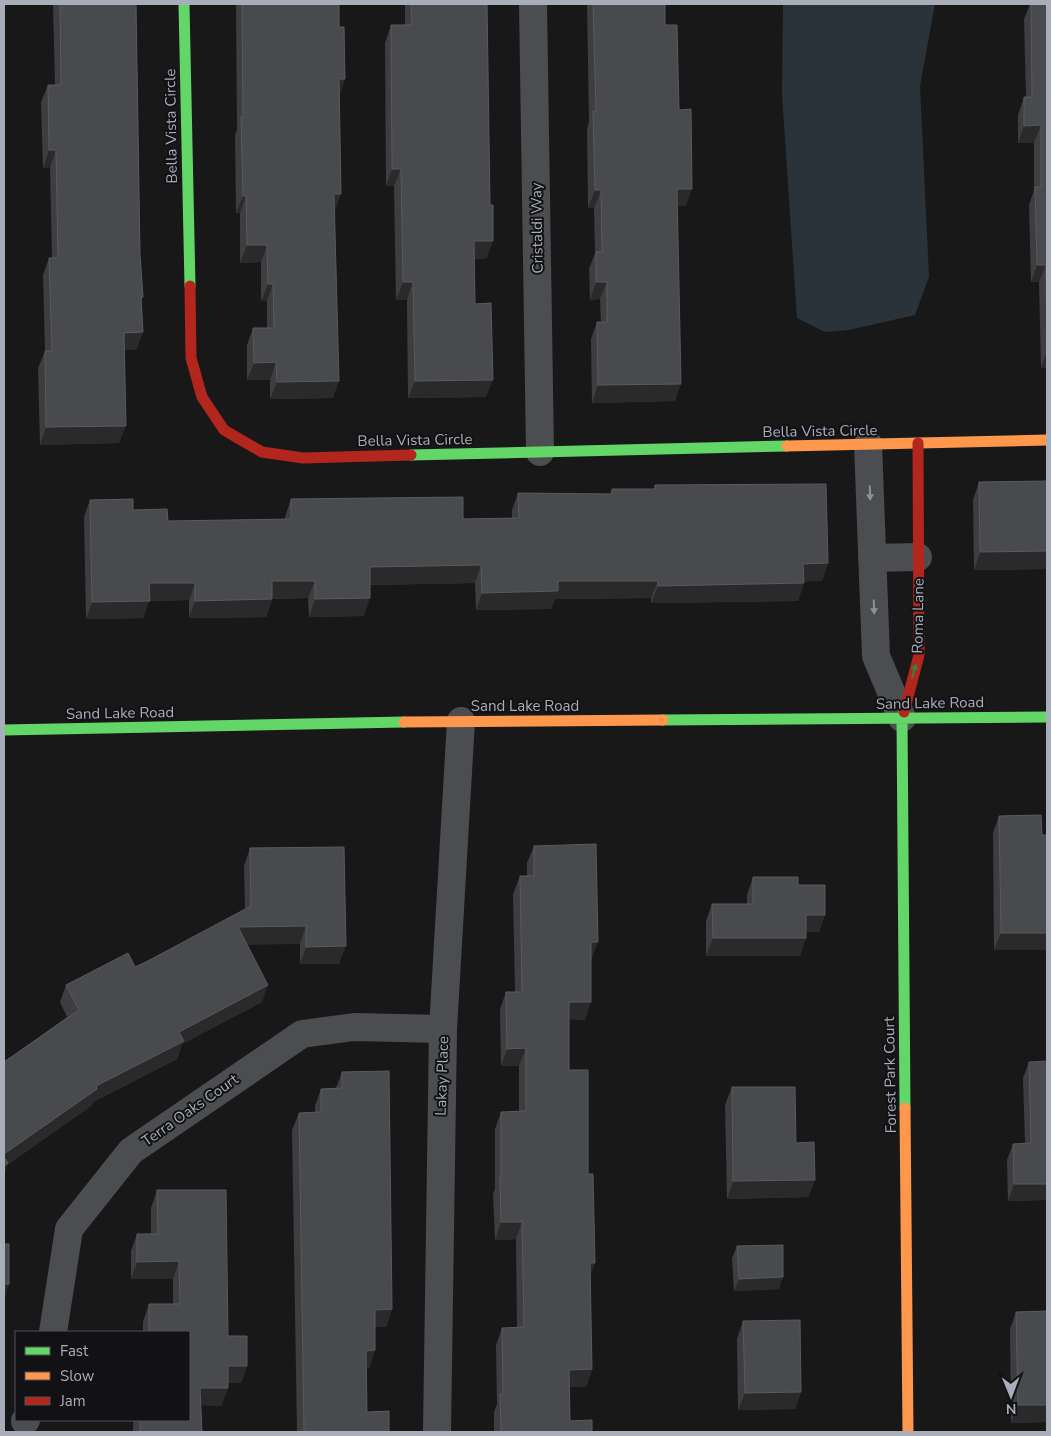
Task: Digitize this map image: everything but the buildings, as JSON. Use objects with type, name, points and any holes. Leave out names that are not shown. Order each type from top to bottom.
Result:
[{"type":"street","name":"Bella Vista Circle","points":[[184,4],[190,358],[202,397],[224,430],[262,452],[303,458],[1047,440]]},
{"type":"street","name":"Cristaldi Way","points":[[533,4],[540,452]]},
{"type":"street","name":"Roma Lane","points":[[902,718],[919,655],[918,443]]},
{"type":"street","points":[[868,444],[876,656],[902,718]]},
{"type":"street","points":[[872,558],[918,557]]},
{"type":"street","name":"Sand Lake Road","points":[[4,730],[461,721],[1047,717]]},
{"type":"street","name":"Forest Park Court","points":[[902,718],[908,1432]]},
{"type":"street","name":"Lakay Place","points":[[437,1432],[443,1029],[461,721]]},
{"type":"street","name":"Terra Oaks Court","points":[[53,1331],[69,1228],[131,1151],[302,1034],[354,1027],[443,1029]]},
{"type":"shaded area","points":[[783,4],[935,4],[920,86],[929,277],[915,315],[849,330],[825,332],[797,318],[782,94]]},
{"type":"traffic: fast","points":[[184,4],[190,286]]},
{"type":"traffic: fast","points":[[411,455],[787,446]]},
{"type":"traffic: fast","points":[[904,712],[902,718],[905,1108]]},
{"type":"traffic: fast","points":[[663,720],[1047,717]]},
{"type":"traffic: fast","points":[[4,730],[404,722]]},
{"type":"traffic: slow","points":[[787,446],[1047,440]]},
{"type":"traffic: slow","points":[[404,722],[663,720]]},
{"type":"traffic: slow","points":[[905,1108],[908,1432]]},
{"type":"traffic: jam","points":[[190,286],[191,358],[202,397],[224,430],[262,452],[303,458],[411,455]]},
{"type":"traffic: jam","points":[[904,712],[919,655],[918,443]]}]
